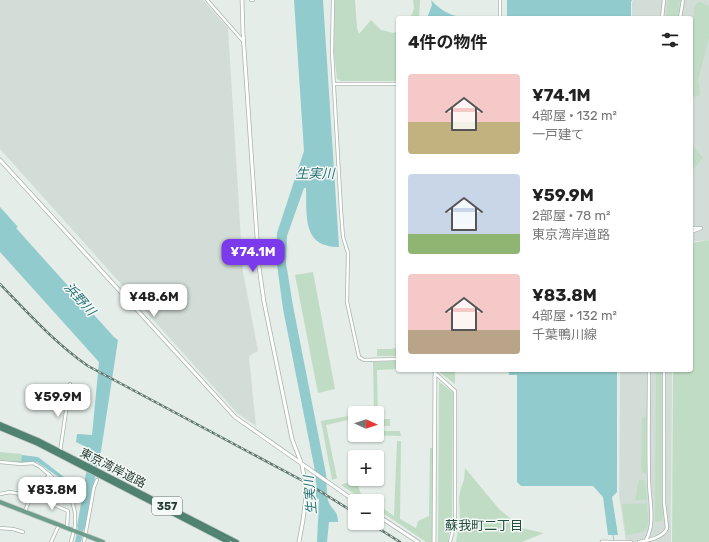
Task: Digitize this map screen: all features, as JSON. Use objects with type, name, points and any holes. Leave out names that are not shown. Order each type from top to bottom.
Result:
[{"type":"highway","name":"東京湾岸道路","points":[[0,424],[22,432],[59,454]]},
{"type":"highway","name":"東京湾岸道路","points":[[0,428],[59,454],[237,542]]},
{"type":"highway","name":"東京湾岸道路","points":[[97,473],[228,542]]},
{"type":"main road","points":[[0,502],[103,542]]},
{"type":"street","points":[[207,0],[243,41]]},
{"type":"street","points":[[242,0],[243,41],[259,267],[264,302],[292,439],[302,465],[305,482],[306,496],[299,542]]},
{"type":"street","points":[[333,0],[332,52],[343,237],[348,253],[348,302],[358,354],[362,359],[396,359]]},
{"type":"street","points":[[500,0],[500,16]]},
{"type":"street","points":[[662,16],[664,0]]},
{"type":"street","points":[[680,16],[683,0]]},
{"type":"street","points":[[334,84],[396,84]]},
{"type":"street","points":[[0,160],[235,417],[348,496]]},
{"type":"street","points":[[693,228],[701,228],[693,231]]},
{"type":"street","points":[[434,542],[435,372]]},
{"type":"street","points":[[436,372],[455,391],[455,521],[450,542]]},
{"type":"street","points":[[646,540],[651,529],[649,481],[649,372]]},
{"type":"street","points":[[639,542],[663,534],[667,528],[664,502],[664,372]]},
{"type":"street","points":[[59,454],[70,384]]},
{"type":"street","points":[[0,462],[21,464],[33,463],[52,477],[53,486],[72,500],[75,520],[71,542]]},
{"type":"street","points":[[26,511],[31,496],[42,488],[49,474]]},
{"type":"street","points":[[84,542],[94,487],[97,480]]},
{"type":"street","points":[[39,491],[48,496],[52,504],[68,511],[67,528]]},
{"type":"street","points":[[0,494],[10,492],[31,496]]},
{"type":"street","points":[[384,520],[418,542]]},
{"type":"street","points":[[51,542],[59,525]]},
{"type":"street","points":[[0,528],[13,529],[23,532]]},
{"type":"street","points":[[602,542],[631,542]]},
{"type":"shaded area","points":[[0,0],[203,0],[228,28],[243,272],[258,351],[249,356],[256,426],[237,413],[0,149]]},
{"type":"shaded area","points":[[633,0],[709,0],[709,240],[693,242],[693,16],[632,16]]},
{"type":"shaded area","points":[[620,372],[672,372],[671,542],[626,542],[619,495]]},
{"type":"green space","points":[[335,0],[355,0],[357,28],[359,34],[371,20],[381,30],[394,33],[396,32],[396,81],[341,81],[337,79],[334,52]]},
{"type":"green space","points":[[413,0],[420,0],[419,16],[411,16],[414,7]]},
{"type":"green space","points":[[668,0],[680,0],[678,16],[666,16]]},
{"type":"green space","points":[[698,2],[709,6],[709,38],[698,80],[700,95],[693,97],[693,22],[694,10]]},
{"type":"green space","points":[[693,146],[703,158],[693,170]]},
{"type":"green space","points":[[709,240],[709,542],[672,542],[673,372],[693,372],[693,243]]},
{"type":"green space","points":[[313,272],[335,389],[318,393],[295,275]]},
{"type":"green space","points":[[396,348],[396,356],[377,356],[377,349]]},
{"type":"green space","points":[[396,361],[396,369],[377,370],[378,406],[374,406],[373,362]]},
{"type":"green space","points":[[439,372],[455,372],[455,384]]},
{"type":"green space","points":[[656,372],[663,372],[663,521],[655,522]]},
{"type":"green space","points":[[439,382],[453,392],[452,523],[448,542],[438,542]]},
{"type":"green space","points":[[348,416],[348,421],[326,425],[337,478],[332,480],[321,421]]},
{"type":"green space","points":[[646,416],[646,474],[642,472],[641,468],[642,417]]},
{"type":"green space","points":[[384,419],[390,419],[390,426],[384,426]]},
{"type":"green space","points":[[384,431],[400,431],[401,436],[384,436]]},
{"type":"green space","points":[[397,441],[401,441],[400,519],[416,528],[418,521],[429,516],[430,448],[433,448],[432,542],[426,542],[384,514],[384,509],[394,516]]},
{"type":"green space","points":[[0,452],[22,454],[21,462],[0,460]]},
{"type":"green space","points":[[465,468],[499,509],[510,518],[512,526],[544,533],[522,542],[456,542],[460,518],[459,498],[464,480]]},
{"type":"green space","points":[[639,480],[645,481],[647,500],[635,500]]},
{"type":"green space","points":[[348,483],[348,486],[358,486],[361,494],[354,494],[341,485]]},
{"type":"green space","points":[[647,503],[647,527],[641,532],[626,535],[622,504]]},
{"type":"water","name":"生実川","points":[[294,0],[323,0],[339,247],[327,246],[318,242],[313,236],[307,219],[306,188],[304,188],[287,236],[286,263],[326,474],[328,500],[338,518],[338,522],[329,522],[327,542],[317,542],[319,499],[316,498],[317,490],[314,466],[283,309],[276,257],[277,233],[304,151]]},
{"type":"water","points":[[431,0],[445,12],[458,16],[428,16],[432,5]]},
{"type":"water","points":[[507,0],[632,0],[631,16],[507,16]]},
{"type":"water","points":[[0,207],[18,227],[16,228],[118,340],[99,464],[97,466],[86,530],[77,527],[90,449],[76,442],[77,434],[92,435],[99,362],[0,252]]},
{"type":"water","points":[[509,372],[617,372],[617,492],[612,497],[618,535],[608,535],[603,497],[593,486],[521,486],[517,482],[517,375],[509,375]]},
{"type":"water","points":[[22,455],[38,457],[77,487],[76,489],[37,462],[21,462]]},
{"type":"waterway","points":[[9,462],[21,462]]},
{"type":"waterway","points":[[75,490],[81,500]]},
{"type":"waterway","name":"浜野川","points":[[78,542],[82,522]]},
{"type":"waterway","points":[[613,535],[614,541]]},
{"type":"railway","points":[[0,284],[53,338],[88,366],[305,482],[348,509]]},
{"type":"railway","points":[[381,530],[400,542]]},
{"type":"district","name":"蘇我町二丁目","points":[[484,525]]}]
